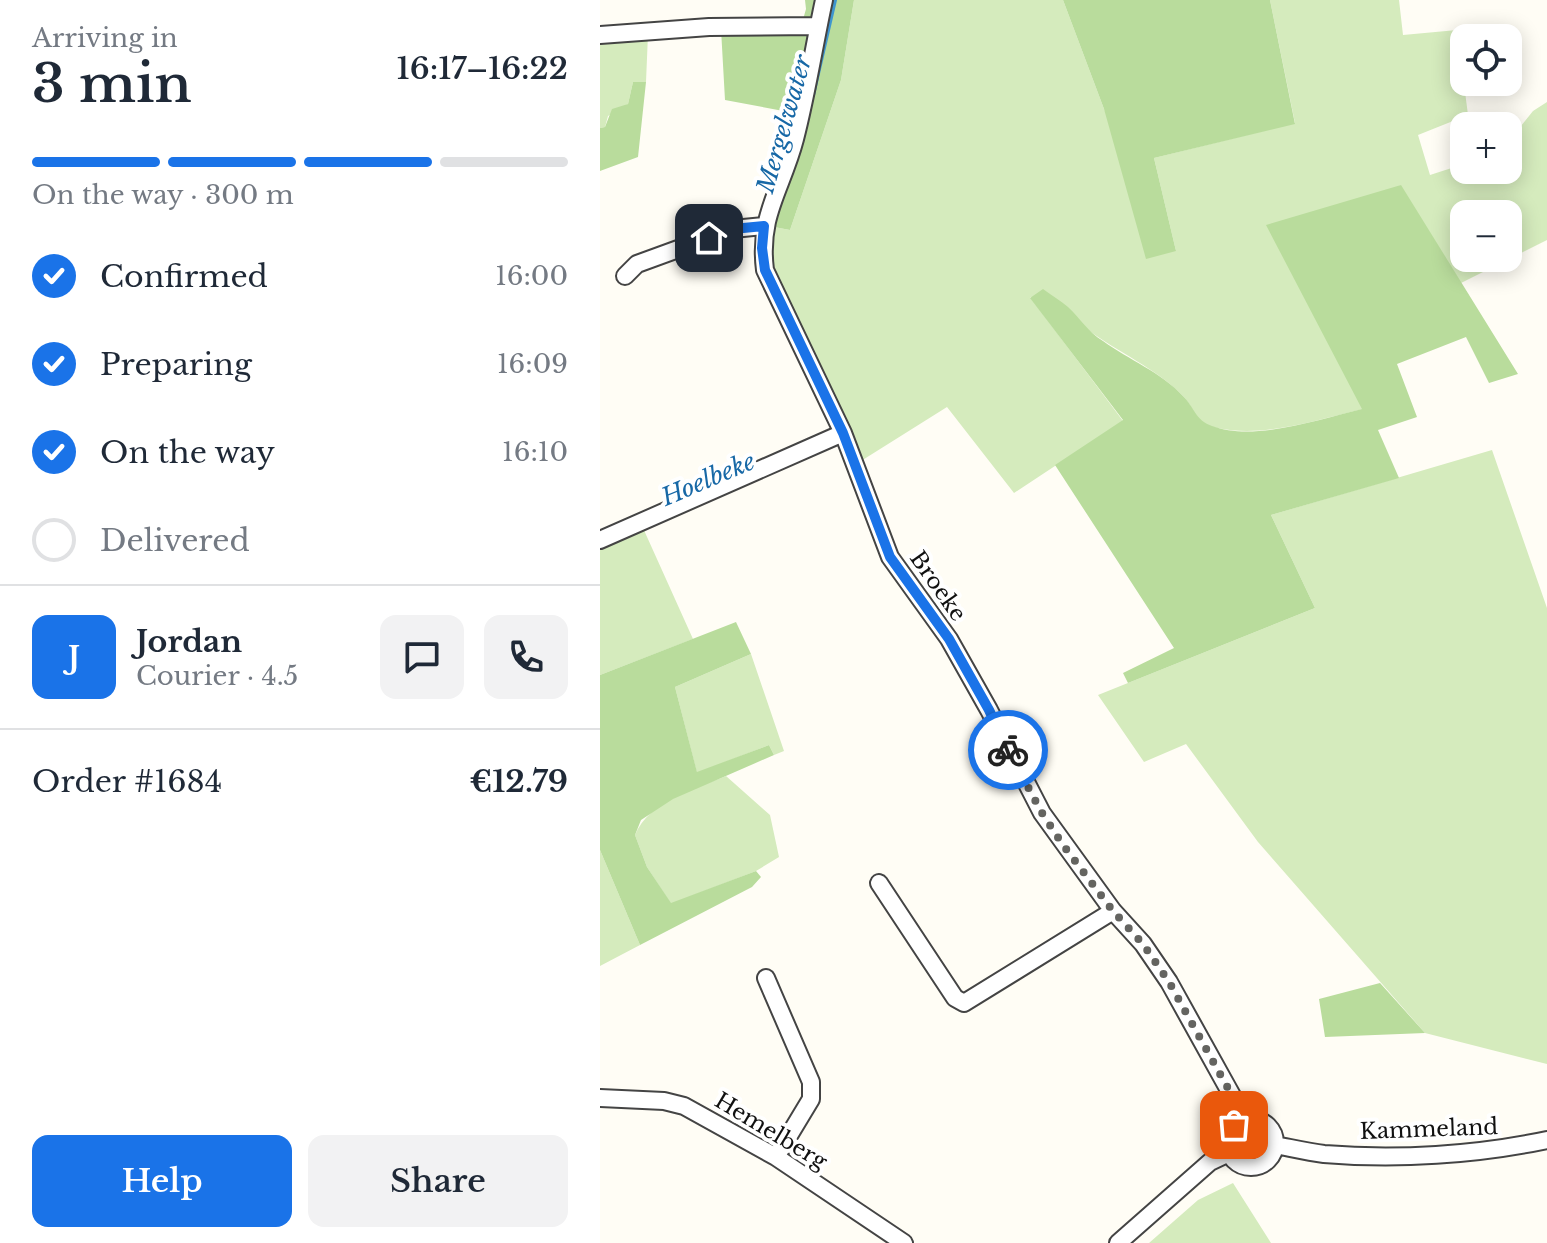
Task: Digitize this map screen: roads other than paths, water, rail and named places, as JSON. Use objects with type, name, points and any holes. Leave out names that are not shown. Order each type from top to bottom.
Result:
[{"type":"street","name":"Broeke","points":[[824,0],[794,143],[764,226],[762,248],[765,270],[843,433],[890,557],[949,639],[1042,813],[1169,982],[1245,1119],[1254,1118],[1265,1123],[1273,1133],[1275,1145]]},
{"type":"street","points":[[600,35],[709,27],[818,26]]},
{"type":"street","points":[[625,276],[637,264],[733,229],[764,226]]},
{"type":"street","points":[[600,540],[843,433]]},
{"type":"street","points":[[879,883],[955,998],[964,1003],[1113,911]]},
{"type":"street","points":[[766,978],[811,1082],[811,1099],[776,1157]]},
{"type":"street","name":"Hemelberg","points":[[600,1098],[664,1101],[684,1106],[776,1157],[904,1243]]},
{"type":"street","points":[[1245,1119],[1228,1133],[1226,1142],[1229,1153],[1238,1163],[1254,1167],[1268,1160],[1275,1145]]},
{"type":"street","name":"Kammeland","points":[[1275,1145],[1313,1152],[1395,1155],[1515,1147],[1547,1140]]},
{"type":"street","points":[[1118,1243],[1210,1162],[1229,1153]]},
{"type":"waterway","name":"Mergelwater","points":[[813,95],[835,0]]},
{"type":"water label","name":"Hoelbeke","points":[[708,479]]}]
